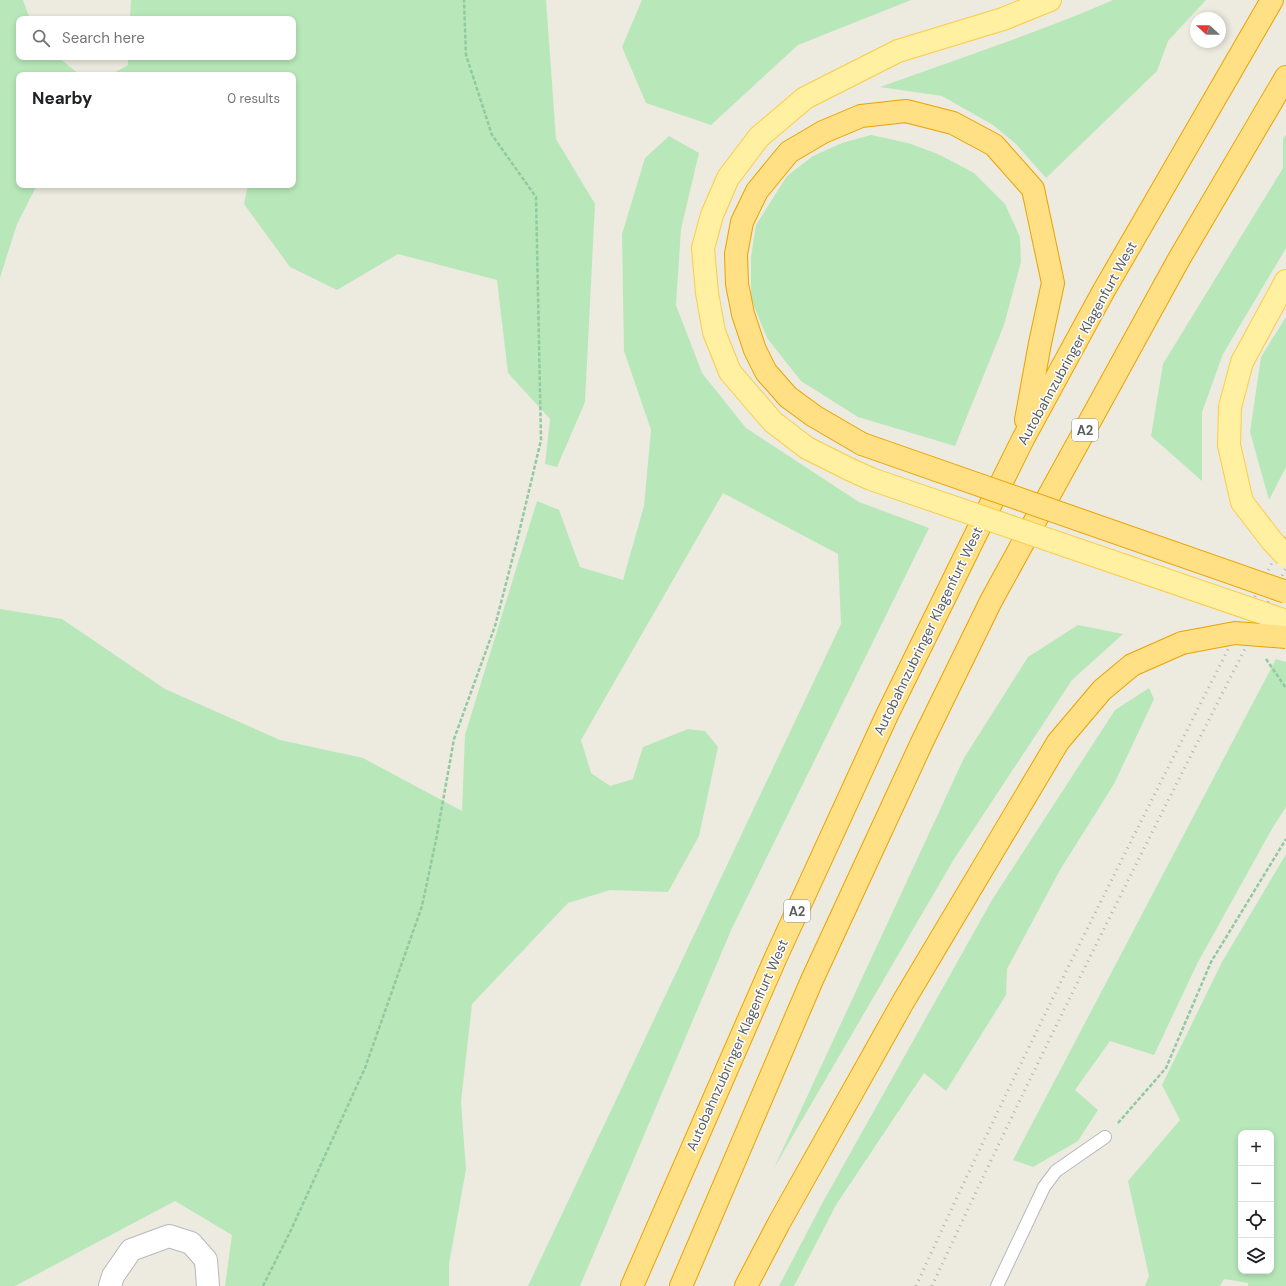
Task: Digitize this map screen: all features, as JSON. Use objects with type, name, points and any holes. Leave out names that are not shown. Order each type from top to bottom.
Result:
[{"type":"highway","name":"Autobahnzubringer Klagenfurt West","points":[[632,1286],[776,957],[887,715],[1023,439],[1103,292],[1272,0]]},
{"type":"highway","name":"A2","points":[[681,1286],[812,980],[923,740],[991,601],[1179,259],[1286,77]]},
{"type":"highway","points":[[1023,439],[1040,343],[1053,283],[1033,189],[994,145],[953,123],[906,111],[860,116],[823,132],[789,152],[757,191],[742,222],[736,254],[737,284],[743,314],[755,350],[766,372],[788,397],[814,416],[862,444],[1286,592]]},
{"type":"highway","points":[[746,1286],[779,1223],[903,1002],[1058,742],[1102,690],[1132,665],[1182,643],[1235,633],[1286,637]]},
{"type":"main road","points":[[1050,0],[1003,19],[898,51],[805,98],[759,137],[728,178],[712,215],[703,248],[707,293],[714,332],[730,372],[773,422],[807,448],[871,479],[1286,621]]},
{"type":"main road","points":[[1286,281],[1242,362],[1230,407],[1229,445],[1242,502],[1272,541],[1286,556]]},
{"type":"street","points":[[110,1286],[113,1276],[131,1250],[169,1236],[191,1243],[206,1260],[208,1286]]},
{"type":"lane","points":[[997,1286],[1044,1187],[1056,1171],[1105,1137]]},
{"type":"path","points":[[263,1286],[291,1230],[365,1068],[422,906],[436,840],[454,739],[496,626],[541,440],[536,197],[492,135],[466,56],[464,0]]},
{"type":"path","points":[[1105,1137],[1166,1068],[1211,962],[1286,839]]},
{"type":"green space","points":[[0,0],[23,0],[29,16],[16,16],[16,60],[62,60],[76,72],[16,72],[16,188],[35,188],[17,224],[0,278]]},
{"type":"green space","points":[[131,0],[546,0],[556,139],[595,204],[585,402],[557,467],[545,464],[550,419],[508,373],[497,280],[398,254],[337,290],[290,267],[244,204],[247,188],[296,188],[296,72],[115,72],[128,65],[128,60],[296,60],[296,16],[130,16]]},
{"type":"green space","points":[[642,0],[911,0],[798,45],[711,125],[646,103],[622,47]]},
{"type":"green space","points":[[1113,0],[1206,0],[1195,12],[1190,12],[1190,17],[1168,41],[1157,71],[1046,178],[1016,144],[993,125],[942,96],[880,87],[1026,35]]},
{"type":"green space","points":[[871,135],[908,143],[938,154],[974,173],[1005,204],[1020,237],[1021,262],[1004,325],[955,446],[858,417],[801,381],[767,338],[751,299],[751,257],[756,225],[787,176],[813,156],[842,143]]},
{"type":"green space","points":[[1286,135],[1286,248],[1223,354],[1202,412],[1202,481],[1151,436],[1163,364],[1283,168],[1283,138]]},
{"type":"green space","points":[[669,136],[699,153],[681,229],[676,305],[702,373],[746,428],[859,502],[929,528],[732,928],[580,1286],[528,1286],[841,624],[838,554],[723,493],[581,740],[591,773],[610,786],[633,779],[643,747],[688,729],[705,731],[718,747],[699,836],[668,892],[610,890],[568,903],[472,1004],[461,1102],[466,1169],[449,1264],[449,1286],[225,1286],[232,1235],[175,1201],[15,1286],[0,1286],[0,609],[62,619],[165,689],[280,740],[363,758],[462,811],[465,735],[537,501],[559,510],[580,567],[623,580],[644,506],[651,430],[624,351],[622,234],[645,158]]},
{"type":"green space","points":[[1286,317],[1286,467],[1269,500],[1250,432],[1261,357]]},
{"type":"green space","points":[[1078,625],[1123,634],[1072,680],[954,859],[774,1168],[964,758],[1028,657]]},
{"type":"green space","points":[[1276,659],[1286,662],[1286,807],[1273,827],[1197,964],[1154,1055],[1110,1041],[1075,1090],[1098,1110],[1078,1141],[1033,1167],[1013,1160]]},
{"type":"green space","points":[[1149,688],[1154,699],[1114,784],[1060,870],[1007,969],[1006,995],[946,1091],[924,1073],[836,1205],[794,1286],[779,1286],[824,1200],[992,900],[1115,710]]},
{"type":"green space","points":[[1286,854],[1286,1286],[1248,1286],[1248,1283],[1224,1279],[1220,1286],[1145,1286],[1149,1276],[1128,1181],[1180,1120],[1162,1085],[1222,962]]},
{"type":"railway","points":[[916,1286],[1051,1002],[1286,535]]},
{"type":"railway","points":[[932,1286],[1061,1015],[1286,568]]}]
